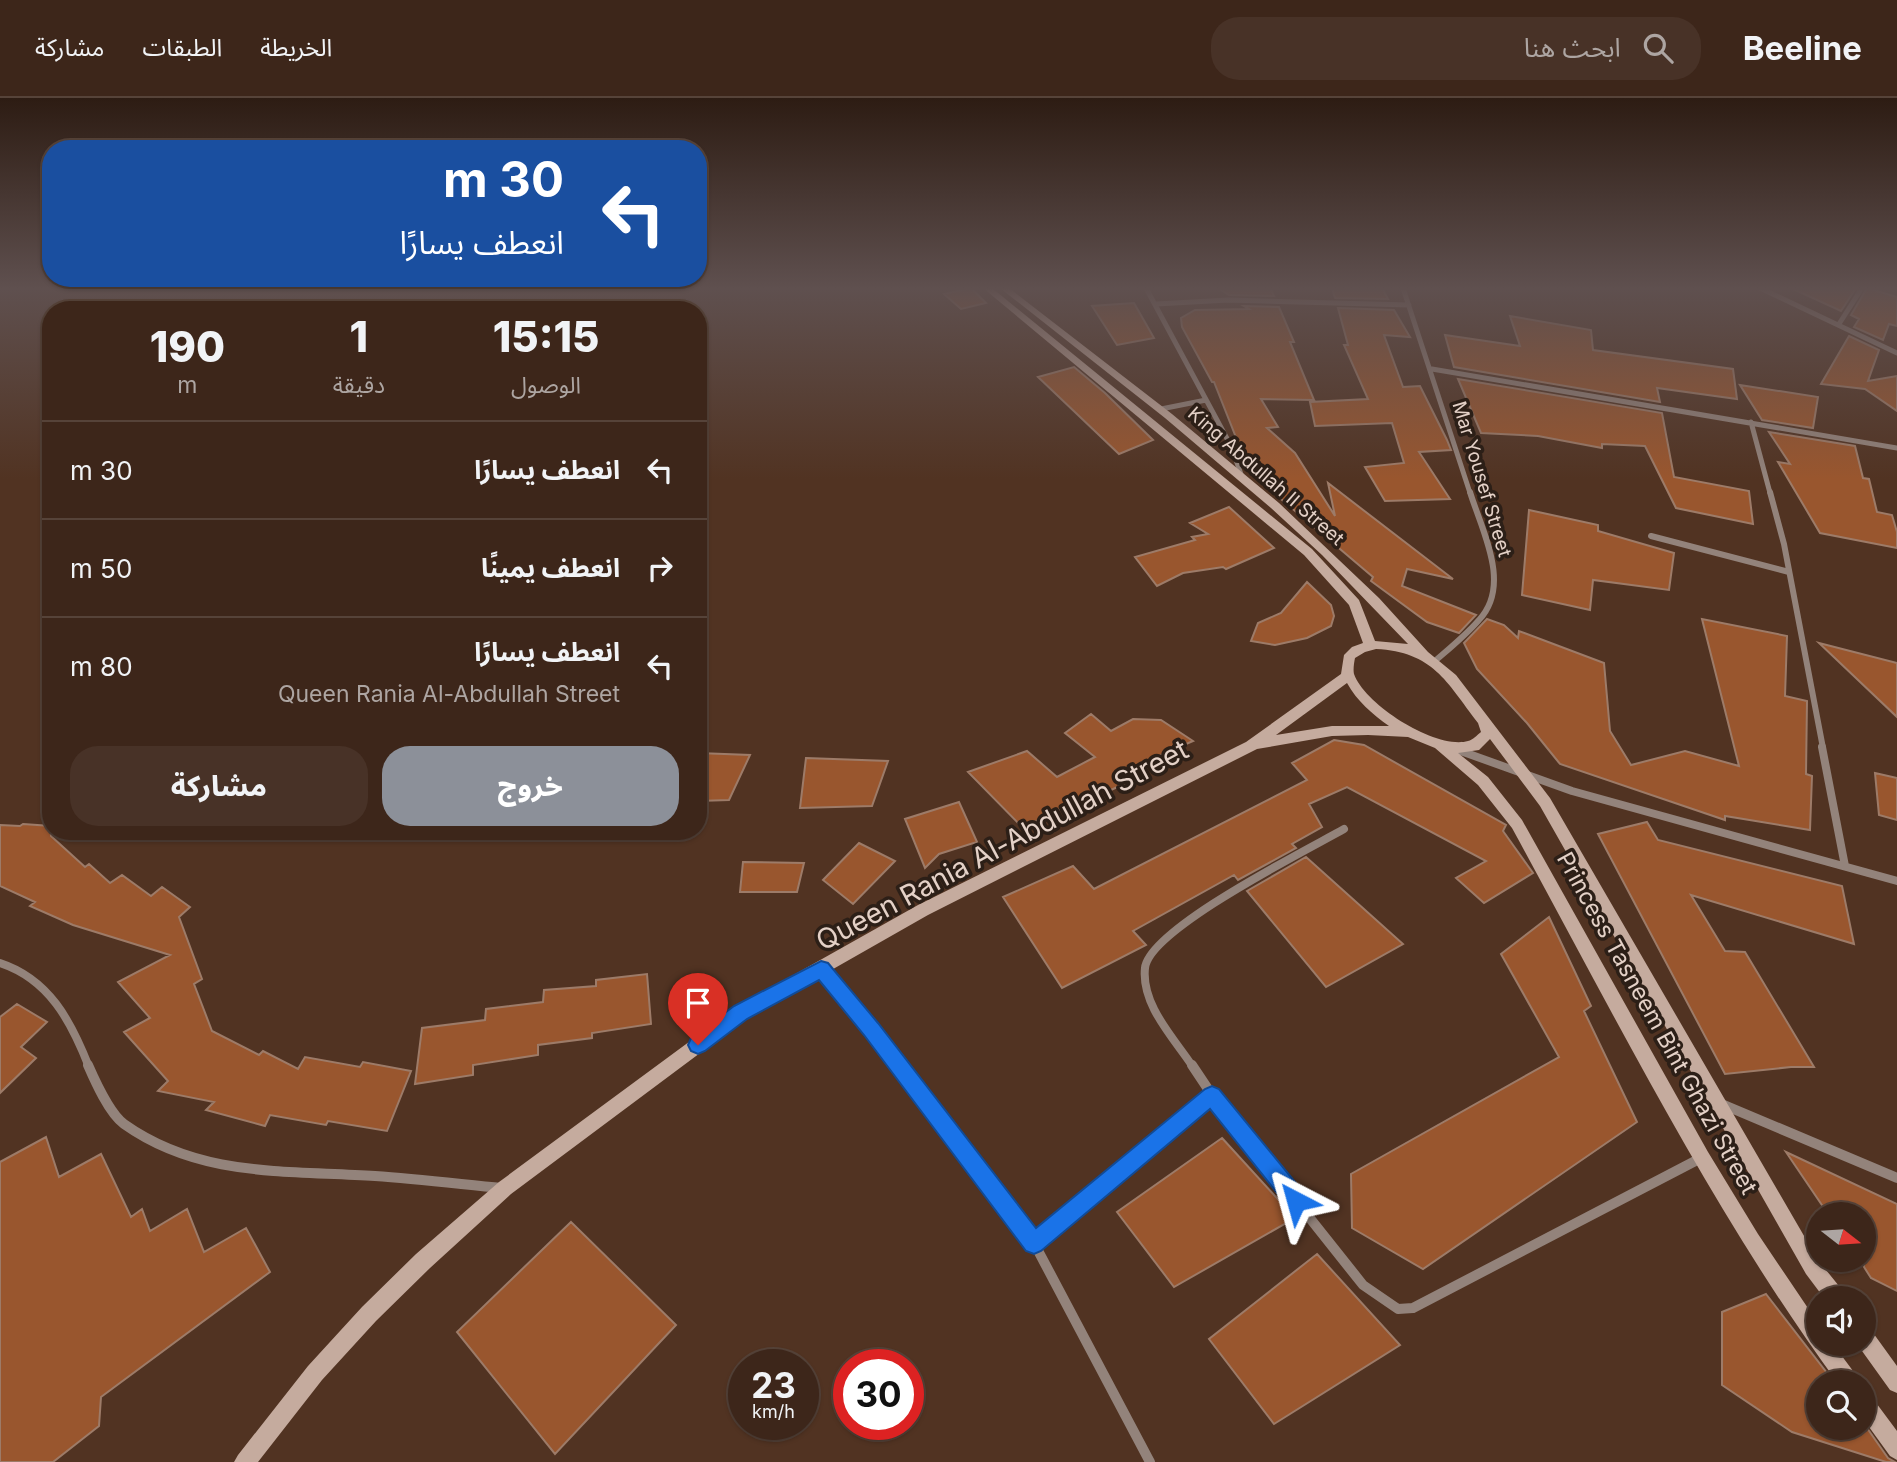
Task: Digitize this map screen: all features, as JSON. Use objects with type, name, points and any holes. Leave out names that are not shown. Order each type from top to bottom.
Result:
[{"type":"main road","name":"King Abdullah II Street","points":[[1066,352],[1308,552],[1355,603],[1370,645]]},
{"type":"main road","name":"King Abdullah II Street","points":[[1086,352],[1242,478],[1354,578],[1430,658],[1448,671],[1484,721]]},
{"type":"main road","points":[[1430,658],[1407,648],[1370,645],[1350,655],[1345,664],[1347,676],[1375,709],[1438,745],[1471,749],[1483,743],[1488,733],[1484,721]]},
{"type":"main road","name":"Queen Rania Al-Abdullah Street","points":[[244,1460],[315,1373],[369,1314],[505,1188],[741,1013],[923,910],[1251,746],[1347,676]]},
{"type":"main road","name":"Princess Tasneem Bint Ghazi Street","points":[[1484,721],[1529,778],[1716,1102],[1827,1286]]},
{"type":"main road","name":"Queen Rania Al-Abdullah Street","points":[[1251,746],[1332,728],[1415,734]]},
{"type":"main road","name":"Princess Tasneem Bint Ghazi Street","points":[[1438,745],[1483,781],[1517,824],[1702,1158],[1751,1241],[1806,1322]]},
{"type":"main road","points":[[1876,1354],[1897,1383]]},
{"type":"main road","points":[[1876,1420],[1897,1449]]},
{"type":"street","points":[[1181,352],[1231,446],[1242,478]]},
{"type":"street","name":"Mar Yousef Street","points":[[1426,352],[1496,578],[1491,601],[1481,619],[1430,658]]},
{"type":"street","points":[[1432,369],[1897,448]]},
{"type":"street","points":[[1161,410],[1206,400]]},
{"type":"street","points":[[1751,422],[1772,494],[1789,572],[1845,866]]},
{"type":"street","points":[[1651,536],[1789,572]]},
{"type":"street","points":[[1455,749],[1529,778],[1897,880]]},
{"type":"street","points":[[1344,829],[1204,909],[1172,931],[1152,953],[1145,966],[1148,999],[1212,1096],[1363,1285],[1398,1309],[1413,1308],[1702,1158]]},
{"type":"street","points":[[0,963],[23,972],[42,985],[77,1037],[96,1084],[121,1122],[159,1144],[206,1163],[219,1165],[287,1173],[373,1176],[505,1188]]},
{"type":"street","points":[[821,969],[871,1029],[1034,1243],[1150,1462]]},
{"type":"street","points":[[1034,1243],[1212,1096]]},
{"type":"street","points":[[1716,1102],[1897,1178]]},
{"type":"building","points":[[1195,352],[1294,352],[1314,400],[1261,399],[1278,427],[1267,428],[1295,453],[1335,516],[1328,483],[1453,579],[1407,569],[1402,586],[1476,615],[1459,633],[1427,622],[1371,581],[1373,577],[1261,482],[1243,455],[1212,382]]},
{"type":"building","points":[[1347,352],[1390,352],[1403,387],[1420,386],[1447,440],[1451,450],[1419,452],[1450,499],[1385,501],[1365,467],[1404,463],[1392,423],[1315,426],[1310,402],[1368,399]]},
{"type":"building","points":[[1450,352],[1605,352],[1733,369],[1737,399],[1657,388],[1660,402],[1454,367]]},
{"type":"building","points":[[1840,352],[1878,352],[1868,381],[1897,376],[1897,411],[1865,389],[1821,384]]},
{"type":"building","points":[[1074,367],[1153,440],[1119,454],[1038,377]]},
{"type":"building","points":[[1458,379],[1662,413],[1674,477],[1749,491],[1753,524],[1676,508],[1645,446],[1602,444],[1602,448],[1538,436],[1481,433]]},
{"type":"building","points":[[1740,385],[1818,397],[1813,428],[1762,420]]},
{"type":"building","points":[[1769,432],[1855,446],[1863,478],[1869,479],[1877,512],[1892,515],[1897,532],[1897,548],[1820,533],[1778,462],[1790,464]]},
{"type":"building","points":[[1229,507],[1274,548],[1226,569],[1223,567],[1183,573],[1157,586],[1135,557],[1208,534],[1190,523]]},
{"type":"building","points":[[1529,510],[1598,525],[1598,531],[1674,553],[1669,590],[1593,580],[1590,610],[1522,595]]},
{"type":"building","points":[[1307,582],[1331,605],[1334,616],[1331,626],[1307,638],[1275,645],[1251,641],[1258,623],[1281,613]]},
{"type":"building","points":[[1487,619],[1504,625],[1518,638],[1519,631],[1604,663],[1610,731],[1631,765],[1685,751],[1739,766],[1702,619],[1787,636],[1785,696],[1807,701],[1806,774],[1812,776],[1810,830],[1725,816],[1725,820],[1560,764],[1527,723],[1477,669],[1464,643]]},
{"type":"building","points":[[1819,643],[1897,663],[1897,717]]},
{"type":"building","points":[[1091,714],[1111,731],[1133,719],[1161,720],[1193,741],[1129,769],[1141,776],[1111,790],[1105,786],[1023,828],[968,772],[1027,751],[1057,777],[1095,757],[1065,733]]},
{"type":"building","points":[[1334,740],[1364,745],[1506,825],[1503,831],[1533,873],[1484,903],[1456,878],[1486,861],[1347,787],[1309,804],[1322,827],[1292,844],[1296,848],[1238,880],[1234,875],[1133,931],[1146,945],[1062,988],[1003,897],[1073,866],[1094,889],[1307,780],[1292,763]]},
{"type":"building","points":[[707,753],[750,755],[729,800],[707,801]]},
{"type":"building","points":[[806,758],[888,761],[872,806],[800,808]]},
{"type":"building","points":[[1875,773],[1897,778],[1897,820],[1879,815]]},
{"type":"building","points":[[959,802],[977,842],[939,854],[925,868],[905,819]]},
{"type":"building","points":[[1647,822],[1658,840],[1842,886],[1854,944],[1691,895],[1725,951],[1745,952],[1814,1067],[1725,1074],[1598,834]]},
{"type":"building","points":[[0,825],[42,825],[42,840],[55,840],[85,867],[89,864],[110,883],[122,875],[151,896],[162,887],[190,907],[179,917],[202,979],[194,984],[212,1031],[259,1055],[263,1051],[298,1069],[305,1057],[360,1067],[363,1062],[411,1071],[387,1131],[328,1121],[326,1125],[270,1115],[265,1126],[206,1110],[214,1102],[158,1091],[168,1081],[124,1032],[150,1018],[118,982],[170,955],[73,925],[30,906],[35,902],[0,886]]},
{"type":"building","points":[[859,843],[895,861],[853,904],[823,880]]},
{"type":"building","points":[[1306,857],[1403,944],[1326,987],[1247,891]]},
{"type":"building","points":[[743,862],[804,863],[797,892],[740,892]]},
{"type":"building","points":[[1549,917],[1591,1006],[1584,1011],[1637,1122],[1423,1269],[1352,1228],[1351,1174],[1559,1057],[1501,954]]},
{"type":"building","points":[[647,974],[651,1024],[592,1033],[592,1038],[538,1045],[538,1055],[473,1065],[473,1075],[415,1084],[422,1028],[485,1020],[486,1009],[543,1002],[544,990],[596,986],[596,980]]},
{"type":"building","points":[[17,1004],[47,1022],[21,1047],[36,1058],[0,1093],[0,1017]]},
{"type":"building","points":[[46,1137],[59,1177],[101,1154],[131,1217],[142,1209],[150,1231],[187,1209],[204,1252],[246,1228],[270,1272],[101,1397],[99,1426],[53,1462],[0,1462],[0,1162]]},
{"type":"building","points":[[1222,1138],[1295,1218],[1174,1287],[1117,1212]]},
{"type":"building","points":[[1786,1152],[1897,1204],[1897,1291],[1871,1278],[1867,1272],[1876,1272],[1876,1202],[1820,1202]]},
{"type":"building","points":[[571,1222],[676,1325],[555,1454],[457,1332]]},
{"type":"building","points":[[1317,1254],[1400,1345],[1274,1424],[1209,1339]]},
{"type":"building","points":[[1766,1294],[1806,1346],[1806,1356],[1814,1356],[1825,1370],[1806,1370],[1806,1436],[1792,1432],[1722,1385],[1722,1312]]},
{"type":"building","points":[[1817,1440],[1875,1440],[1888,1458],[1895,1462],[1886,1462]]},
{"type":"route","points":[[698,1045],[741,1013],[821,969],[871,1029],[1034,1243],[1074,1207],[1212,1096],[1296,1201]]}]
